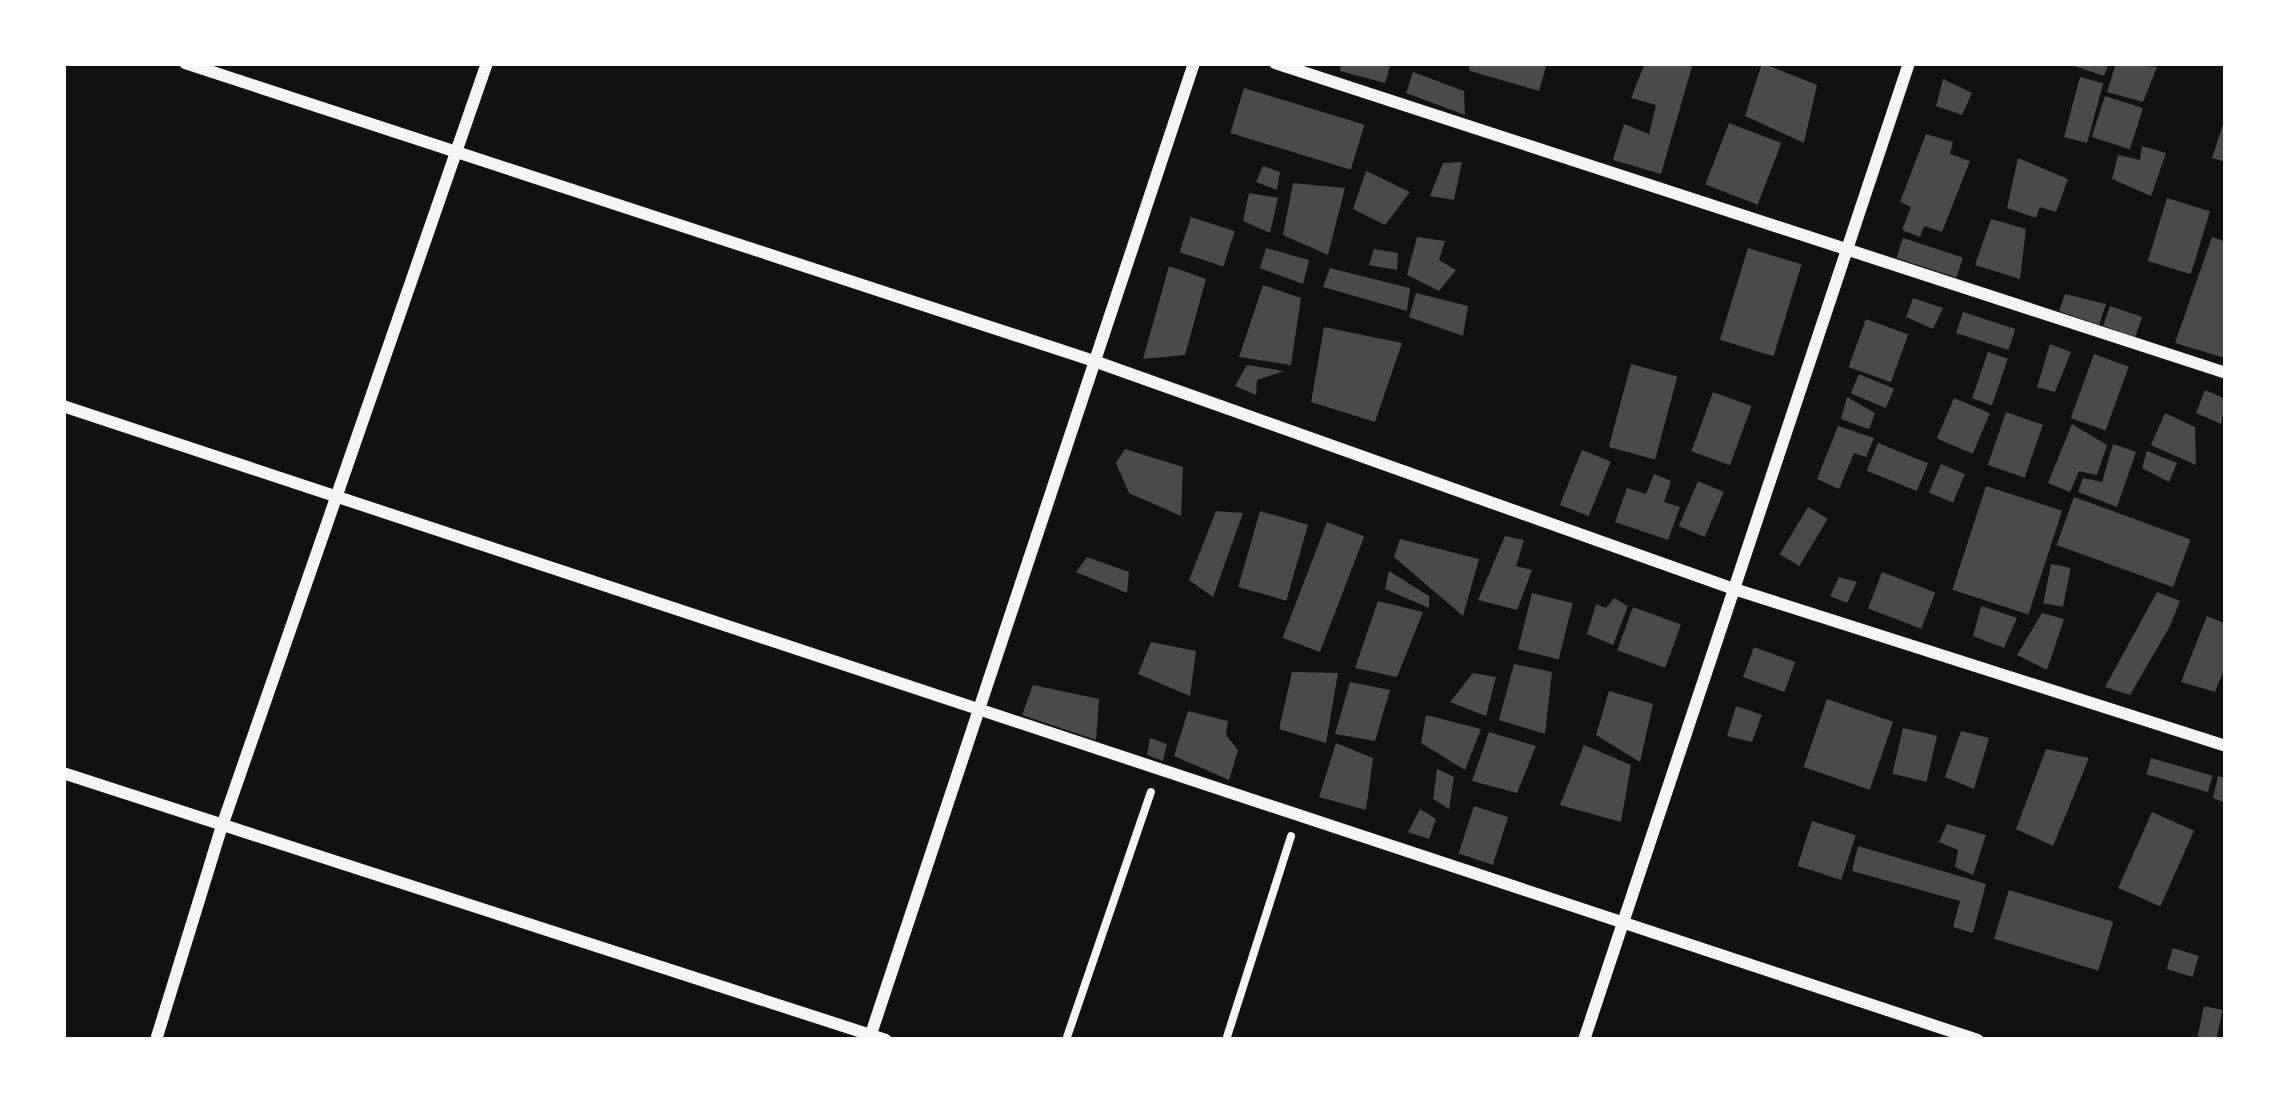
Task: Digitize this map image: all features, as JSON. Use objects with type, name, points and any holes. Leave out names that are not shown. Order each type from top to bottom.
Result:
[{"type":"street","points":[[185,63],[1094,361],[1731,588],[2226,746]]},
{"type":"street","points":[[157,1040],[222,826],[341,497],[487,63]]},
{"type":"street","points":[[870,1037],[1194,63]]},
{"type":"street","points":[[1275,63],[2226,373]]},
{"type":"street","points":[[1584,1040],[1909,63]]},
{"type":"street","points":[[63,406],[1978,1040]]},
{"type":"street","points":[[63,773],[886,1040]]},
{"type":"path","points":[[1066,1040],[1159,768]]},
{"type":"path","points":[[1226,1040],[1298,814]]},
{"type":"building","points":[[1341,63],[1391,63],[1385,83],[1340,71]]},
{"type":"building","points":[[1468,63],[1547,63],[1539,91],[1470,71]]},
{"type":"building","points":[[1645,63],[1693,63],[1661,174],[1613,160],[1624,124],[1649,134],[1656,105],[1631,98]]},
{"type":"building","points":[[1762,63],[1817,85],[1804,143],[1745,116]]},
{"type":"building","points":[[2065,63],[2109,63],[2104,76]]},
{"type":"building","points":[[2116,63],[2157,67],[2143,102],[2107,92]]},
{"type":"building","points":[[1413,72],[1464,91],[1465,115],[1406,93]]},
{"type":"building","points":[[2080,77],[2103,83],[2087,143],[2064,137]]},
{"type":"building","points":[[1943,79],[1972,93],[1962,115],[1936,106]]},
{"type":"building","points":[[1244,88],[1364,125],[1351,170],[1230,133]]},
{"type":"building","points":[[2105,96],[2143,108],[2130,149],[2092,137]]},
{"type":"building","points":[[2226,115],[2226,162],[2212,158]]},
{"type":"building","points":[[1729,123],[1781,143],[1758,205],[1705,185]]},
{"type":"building","points":[[1926,134],[1953,142],[1950,154],[1970,161],[1942,232],[1924,226],[1920,237],[1902,230],[1911,207],[1900,202]]},
{"type":"building","points":[[2142,146],[2166,153],[2151,196],[2112,179],[2118,155],[2140,160]]},
{"type":"building","points":[[2018,158],[2068,179],[2056,212],[2040,207],[2036,218],[2007,208]]},
{"type":"building","points":[[1462,162],[1454,200],[1430,196],[1443,163]]},
{"type":"building","points":[[1263,166],[1280,172],[1277,190],[1256,182]]},
{"type":"building","points":[[1366,171],[1410,192],[1385,225],[1353,209]]},
{"type":"building","points":[[1293,183],[1345,188],[1328,255],[1283,235]]},
{"type":"building","points":[[1249,193],[1278,198],[1270,233],[1243,221]]},
{"type":"building","points":[[2167,198],[2210,211],[2191,274],[2148,261]]},
{"type":"building","points":[[1191,217],[1235,231],[1223,266],[1180,252]]},
{"type":"building","points":[[1991,219],[2026,229],[2020,279],[1975,265]]},
{"type":"building","points":[[1417,237],[1445,241],[1439,260],[1456,270],[1439,291],[1407,275]]},
{"type":"building","points":[[2212,237],[2226,242],[2225,358],[2175,343]]},
{"type":"building","points":[[1903,238],[1963,257],[1956,277],[1897,258]]},
{"type":"building","points":[[1266,248],[1309,260],[1303,284],[1260,268]]},
{"type":"building","points":[[1748,248],[1802,264],[1773,356],[1720,340]]},
{"type":"building","points":[[1374,249],[1398,253],[1397,270],[1369,265]]},
{"type":"building","points":[[1169,266],[1206,279],[1185,355],[1143,359]]},
{"type":"building","points":[[1330,268],[1410,288],[1407,311],[1323,287]]},
{"type":"building","points":[[1263,285],[1301,298],[1291,365],[1239,357]]},
{"type":"building","points":[[1416,293],[1468,306],[1463,336],[1409,317]]},
{"type":"building","points":[[2065,294],[2106,304],[2099,325],[2059,311]]},
{"type":"building","points":[[1913,298],[1943,308],[1933,329],[1906,317]]},
{"type":"building","points":[[2110,306],[2142,317],[2135,337],[2103,326]]},
{"type":"building","points":[[1963,312],[2015,329],[2009,350],[1956,333]]},
{"type":"building","points":[[1866,319],[1908,334],[1891,382],[1849,367]]},
{"type":"building","points":[[1324,327],[1402,343],[1375,422],[1311,402]]},
{"type":"building","points":[[2050,344],[2071,352],[2055,392],[2037,387]]},
{"type":"building","points":[[1988,352],[2008,359],[1992,405],[1972,398]]},
{"type":"building","points":[[2094,354],[2129,367],[2106,431],[2071,418]]},
{"type":"building","points":[[1631,364],[1677,376],[1655,459],[1609,447]]},
{"type":"building","points":[[1247,365],[1284,371],[1257,380],[1256,395],[1235,386]]},
{"type":"building","points":[[1859,374],[1894,389],[1886,408],[1851,393]]},
{"type":"building","points":[[2205,390],[2226,399],[2221,424],[2196,413]]},
{"type":"building","points":[[1713,392],[1752,406],[1730,465],[1691,451]]},
{"type":"building","points":[[1847,397],[1875,413],[1869,429],[1841,419]]},
{"type":"building","points":[[1954,398],[1990,413],[1973,454],[1937,439]]},
{"type":"building","points":[[2006,412],[2043,425],[2025,478],[1988,465]]},
{"type":"building","points":[[2165,413],[2195,427],[2196,465],[2151,445]]},
{"type":"building","points":[[2072,424],[2107,445],[2097,475],[2079,471],[2070,492],[2048,483]]},
{"type":"building","points":[[1838,426],[1874,438],[1866,457],[1854,453],[1839,489],[1817,479]]},
{"type":"building","points":[[1878,443],[1928,463],[1917,491],[1867,471]]},
{"type":"building","points":[[2113,444],[2136,452],[2117,507],[2078,492],[2083,478],[2102,482]]},
{"type":"building","points":[[1125,449],[1183,467],[1181,516],[1129,493],[1116,463]]},
{"type":"building","points":[[1582,450],[1611,462],[1589,516],[1560,505]]},
{"type":"building","points":[[2147,451],[2177,463],[2169,482],[2142,468]]},
{"type":"building","points":[[1941,464],[1965,474],[1953,503],[1929,493]]},
{"type":"building","points":[[1654,474],[1671,481],[1664,502],[1680,507],[1668,540],[1615,522],[1627,488],[1646,494]]},
{"type":"building","points":[[1698,481],[1724,492],[1705,537],[1679,526]]},
{"type":"building","points":[[1986,486],[2062,511],[2028,614],[1952,590]]},
{"type":"building","points":[[2074,497],[2191,539],[2173,587],[2057,545]]},
{"type":"building","points":[[1808,507],[1828,519],[1799,566],[1780,554]]},
{"type":"building","points":[[1216,511],[1243,513],[1213,597],[1189,580]]},
{"type":"building","points":[[1260,511],[1308,525],[1286,601],[1238,587]]},
{"type":"building","points":[[1327,522],[1364,536],[1320,652],[1283,638]]},
{"type":"building","points":[[1505,536],[1524,540],[1516,566],[1532,570],[1517,610],[1478,600]]},
{"type":"building","points":[[1400,539],[1479,559],[1463,616],[1394,557]]},
{"type":"building","points":[[1087,557],[1129,572],[1127,593],[1076,572]]},
{"type":"building","points":[[2051,564],[2071,568],[2063,607],[2043,603]]},
{"type":"building","points":[[1389,571],[1429,596],[1429,608],[1385,589]]},
{"type":"building","points":[[1882,572],[1935,592],[1921,629],[1868,608]]},
{"type":"building","points":[[1839,577],[1857,582],[1847,603],[1830,596]]},
{"type":"building","points":[[2157,592],[2180,601],[2170,626],[2130,695],[2105,687]]},
{"type":"building","points":[[1532,593],[1573,603],[1559,659],[1518,649]]},
{"type":"building","points":[[1614,598],[1628,606],[1613,645],[1587,634],[1596,604],[1606,608]]},
{"type":"building","points":[[1378,601],[1423,612],[1397,677],[1355,668]]},
{"type":"building","points":[[1981,606],[2017,618],[2004,648],[1973,636]]},
{"type":"building","points":[[1633,607],[1681,624],[1665,668],[1617,650]]},
{"type":"building","points":[[2042,613],[2064,619],[2047,670],[2017,655]]},
{"type":"building","points":[[2207,616],[2226,624],[2226,665],[2215,692],[2181,682]]},
{"type":"building","points":[[1151,642],[1196,651],[1190,696],[1138,674]]},
{"type":"building","points":[[1754,647],[1795,662],[1784,692],[1743,677]]},
{"type":"building","points":[[1514,664],[1552,672],[1545,734],[1499,720]]},
{"type":"building","points":[[1292,672],[1338,673],[1326,743],[1279,729]]},
{"type":"building","points":[[1473,673],[1496,677],[1486,716],[1450,702]]},
{"type":"building","points":[[1350,682],[1390,690],[1375,741],[1335,734]]},
{"type":"building","points":[[1033,685],[1099,699],[1096,740],[1022,715]]},
{"type":"building","points":[[1609,691],[1653,704],[1640,762],[1596,735]]},
{"type":"building","points":[[1827,699],[1893,722],[1870,790],[1804,767]]},
{"type":"building","points":[[1736,706],[1762,715],[1752,742],[1727,736]]},
{"type":"building","points":[[1188,711],[1228,721],[1226,735],[1238,750],[1229,780],[1174,756]]},
{"type":"building","points":[[1426,715],[1481,729],[1465,770],[1421,743]]},
{"type":"building","points":[[1903,728],[1937,736],[1927,782],[1892,774]]},
{"type":"building","points":[[1961,731],[1989,738],[1974,789],[1945,777]]},
{"type":"building","points":[[1489,732],[1536,746],[1517,793],[1472,781]]},
{"type":"building","points":[[1150,738],[1167,744],[1163,761],[1147,755]]},
{"type":"building","points":[[1336,743],[1373,758],[1366,810],[1319,797]]},
{"type":"building","points":[[1584,745],[1631,765],[1621,822],[1560,805]]},
{"type":"building","points":[[2046,749],[2089,758],[2053,846],[2016,829]]},
{"type":"building","points":[[2151,758],[2213,776],[2208,792],[2146,774]]},
{"type":"building","points":[[1437,769],[1454,777],[1449,809],[1433,799]]},
{"type":"building","points":[[2218,776],[2226,779],[2226,803],[2213,798]]},
{"type":"building","points":[[1474,806],[1508,817],[1493,865],[1459,854]]},
{"type":"building","points":[[1420,809],[1436,819],[1429,839],[1408,832]]},
{"type":"building","points":[[2152,812],[2194,831],[2160,907],[2118,888]]},
{"type":"building","points":[[1812,821],[1856,835],[1841,880],[1797,866]]},
{"type":"building","points":[[1947,824],[1986,835],[1973,875],[1955,867],[1958,850],[1939,842]]},
{"type":"building","points":[[1858,846],[1986,884],[1973,933],[1953,927],[1960,901],[1852,871]]},
{"type":"building","points":[[2009,890],[2113,922],[2098,971],[1994,939]]},
{"type":"building","points":[[2173,948],[2199,956],[2192,977],[2167,969]]},
{"type":"building","points":[[2204,1006],[2223,1010],[2216,1040],[2198,1036]]}]
